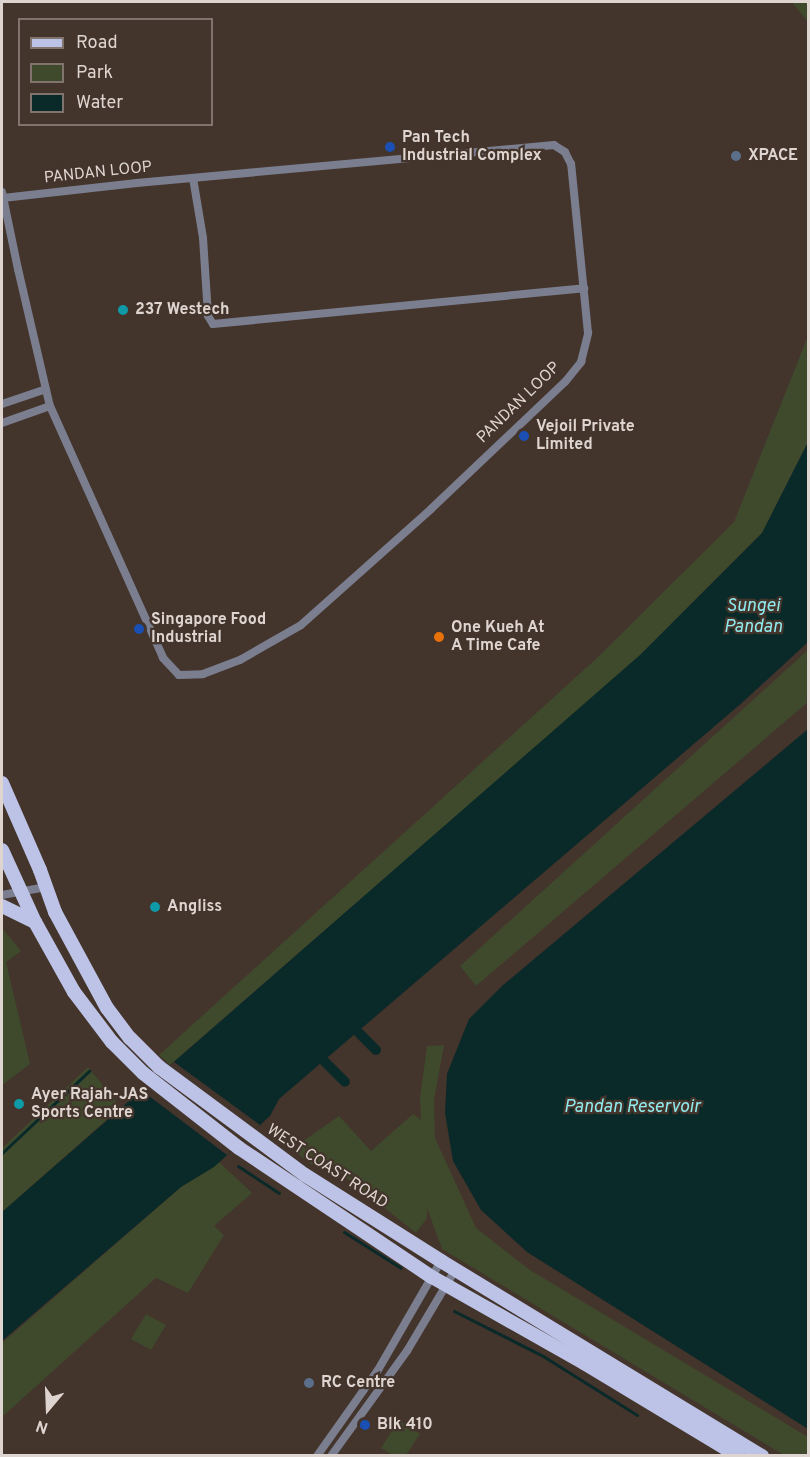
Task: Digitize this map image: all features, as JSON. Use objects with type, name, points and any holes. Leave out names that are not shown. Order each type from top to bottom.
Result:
[{"type":"main road","name":"WEST COAST ROAD","points":[[2,783],[55,912],[107,1008],[130,1038],[159,1067],[305,1174],[455,1270],[762,1455]]},
{"type":"main road","name":"WEST COAST ROAD","points":[[3,861],[74,992],[112,1042],[148,1077],[239,1148],[432,1278],[584,1363],[738,1455]]},
{"type":"main road","points":[[2,906],[35,922]]},
{"type":"street","name":"PANDAN LOOP","points":[[554,145],[565,152],[571,164],[588,333],[581,362],[565,382],[414,524],[301,625],[240,660],[203,674],[179,675],[163,658],[50,406],[2,195],[193,178],[554,145]]},
{"type":"street","points":[[193,178],[203,238],[208,316],[213,324],[584,288]]},
{"type":"street","points":[[2,404],[46,389]]},
{"type":"street","points":[[2,423],[50,406]]},
{"type":"street","points":[[2,895],[46,887]]},
{"type":"street","points":[[318,1455],[378,1370],[441,1261]]},
{"type":"street","points":[[331,1455],[407,1351],[455,1270]]},
{"type":"green space","points":[[792,2],[808,2],[808,22]]},
{"type":"green space","points":[[808,336],[808,442],[762,533],[640,656],[170,1065],[159,1055],[597,658],[734,522]]},
{"type":"green space","points":[[808,650],[808,702],[476,986],[460,966]]},
{"type":"green space","points":[[2,928],[21,951],[6,962],[30,1064],[2,1085]]},
{"type":"green space","points":[[444,1045],[434,1100],[435,1138],[476,1228],[530,1270],[808,1437],[808,1455],[784,1455],[442,1249],[427,1208],[427,1218],[416,1233],[339,1172],[311,1164],[294,1151],[302,1142],[339,1116],[371,1151],[413,1114],[421,1120],[420,1098],[427,1046]]},
{"type":"green space","points":[[88,1067],[121,1107],[2,1212],[2,1148]]},
{"type":"green space","points":[[219,1162],[252,1193],[214,1226],[224,1235],[188,1293],[156,1278],[2,1417],[2,1343],[181,1187]]},
{"type":"green space","points":[[146,1314],[166,1325],[151,1350],[131,1339]]},
{"type":"green space","points":[[399,1420],[420,1434],[406,1455],[393,1455],[381,1448]]},
{"type":"water","name":"Sungei Pandan","points":[[808,442],[808,642],[744,701],[279,1099],[270,1116],[214,1167],[181,1187],[2,1341],[2,1212],[640,655],[762,533]]},
{"type":"water","name":"Pandan Reservoir","points":[[808,729],[808,1429],[527,1252],[481,1210],[453,1161],[445,1113],[447,1074],[469,1019],[502,986]]},
{"type":"pier","points":[[174,1062],[260,1125],[227,1155],[141,1090]]},
{"type":"waterway","points":[[359,1033],[376,1050]]},
{"type":"waterway","points":[[325,1062],[345,1082]]},
{"type":"waterway","points":[[2,1153],[89,1071]]},
{"type":"waterway","points":[[238,1166],[279,1193]]},
{"type":"waterway","points":[[344,1232],[401,1268]]},
{"type":"waterway","points":[[454,1311],[543,1356],[637,1415]]},
{"type":"place","name":"Pan Tech Industrial Complex","points":[[390,147]]},
{"type":"place","name":"XPACE","points":[[736,156]]},
{"type":"place","name":"237 Westech","points":[[123,310]]},
{"type":"place","name":"Vejoil Private Limited","points":[[524,436]]},
{"type":"place","name":"Singapore Food Industrial","points":[[139,629]]},
{"type":"place","name":"One Kueh At A Time Cafe","points":[[439,637]]},
{"type":"place","name":"Angliss","points":[[155,907]]},
{"type":"place","name":"Ayer Rajah-JAS Sports Centre","points":[[19,1104]]},
{"type":"place","name":"RC Centre","points":[[309,1383]]},
{"type":"place","name":"Blk 410","points":[[365,1425]]}]
